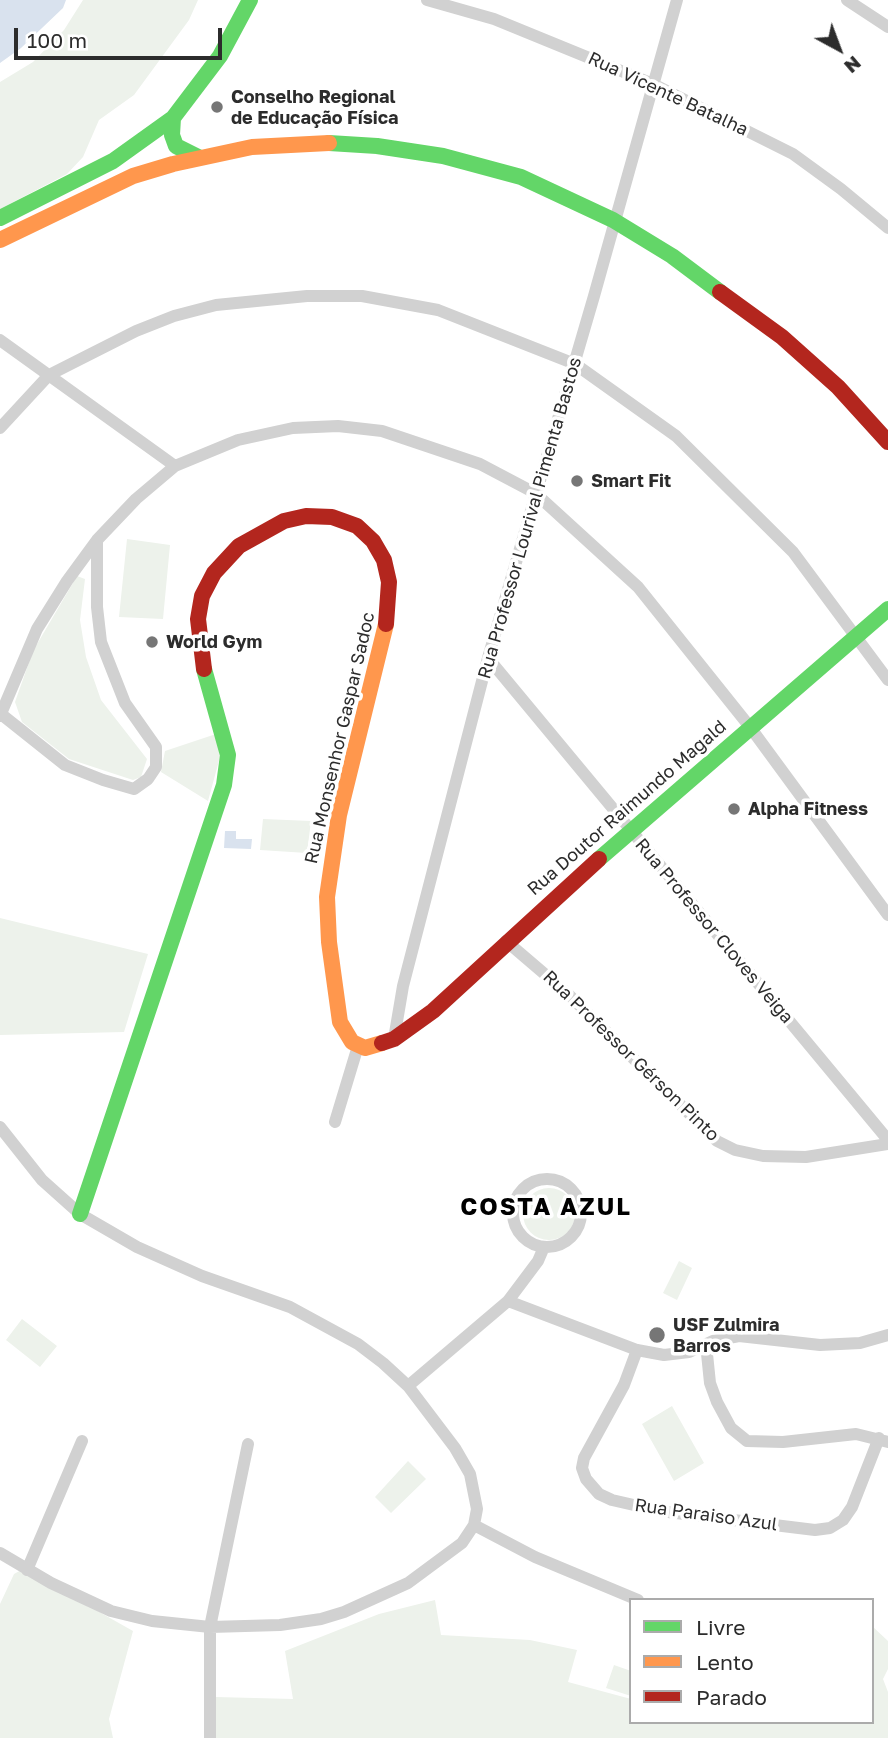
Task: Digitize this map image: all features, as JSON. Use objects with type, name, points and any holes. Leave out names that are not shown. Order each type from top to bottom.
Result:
[{"type":"street","points":[[0,218],[113,161],[173,118],[220,55],[250,0]]},
{"type":"street","name":"Rua Vicente Batalha","points":[[427,0],[506,24],[653,84],[793,154],[841,189],[888,229]]},
{"type":"street","name":"Rua Professor Lourival Pimenta Bastos","points":[[394,1039],[403,986],[488,658],[575,364],[613,220],[677,0]]},
{"type":"street","points":[[847,0],[888,27]]},
{"type":"street","points":[[173,118],[172,135],[176,146],[183,153],[198,158]]},
{"type":"street","points":[[0,240],[133,176],[198,158],[279,145],[320,143],[377,146],[443,156],[521,177],[613,220],[672,256],[782,337],[838,387],[888,442]]},
{"type":"street","points":[[0,428],[49,375],[136,331],[174,317],[238,302],[307,296],[362,296],[438,310],[575,364],[642,410],[700,457],[793,552],[888,680]]},
{"type":"street","points":[[0,340],[176,466]]},
{"type":"street","points":[[97,540],[97,607],[101,642],[125,703],[156,747],[156,767],[148,779],[134,789],[65,765],[0,715],[37,629],[97,540],[136,499],[176,466],[238,440],[293,428],[338,426],[382,431],[480,464],[535,493],[638,587],[750,727],[888,915]]},
{"type":"street","name":"Rua Monsenhor Gaspar Sadoc","points":[[80,1214],[197,872],[227,771],[225,741],[198,640],[202,596],[214,573],[239,546],[284,521],[306,516],[332,517],[357,526],[373,541],[384,559],[389,582],[389,610],[382,650],[339,815],[327,897],[329,942],[340,1022],[345,1034],[358,1046]]},
{"type":"street","name":"Rua Doutor Raimundo Magald","points":[[394,1039],[433,1012],[506,941],[630,830],[888,609]]},
{"type":"street","name":"Rua Professor Cloves Veiga","points":[[488,658],[888,1142]]},
{"type":"street","name":"Rua Professor Gérson Pinto","points":[[506,941],[568,994],[717,1141],[735,1150],[763,1156],[806,1157],[888,1142]]},
{"type":"street","points":[[335,1122],[358,1046],[374,1048],[394,1039]]},
{"type":"street","points":[[0,1127],[42,1181],[80,1214],[137,1247],[202,1276],[290,1307],[358,1344],[408,1386],[455,1448],[470,1474],[476,1493],[474,1525],[462,1543],[440,1562],[399,1588],[344,1612],[321,1619],[280,1625],[210,1627],[152,1622],[111,1611],[27,1570],[0,1553]]},
{"type":"street","points":[[550,1178],[571,1188],[578,1198],[580,1222],[566,1241],[544,1247],[522,1237],[512,1216],[513,1204],[527,1184],[550,1178]]},
{"type":"street","points":[[408,1386],[508,1301],[538,1261],[544,1247]]},
{"type":"street","points":[[508,1301],[637,1350],[676,1356],[706,1344],[739,1336],[820,1345],[842,1344],[888,1335]]},
{"type":"street","points":[[706,1344],[710,1383],[717,1402],[731,1428],[747,1441],[783,1442],[856,1434],[883,1440]]},
{"type":"street","name":"Rua Paraiso Azul","points":[[637,1350],[624,1385],[584,1458],[586,1479],[599,1494],[612,1500],[660,1511],[815,1530],[830,1528],[843,1520],[852,1507],[883,1440]]},
{"type":"street","points":[[27,1570],[82,1441]]},
{"type":"street","points":[[210,1738],[210,1627],[248,1444]]},
{"type":"street","points":[[474,1525],[535,1558],[633,1598]]},
{"type":"shaded area","points":[[0,0],[66,0],[63,8],[21,48],[0,63]]},
{"type":"shaded area","points":[[83,0],[198,0],[189,20],[134,95],[99,120],[83,157],[67,174],[0,209],[0,82],[33,62],[64,30]]},
{"type":"shaded area","points":[[127,539],[170,545],[163,619],[119,617]]},
{"type":"shaded area","points":[[77,576],[85,579],[80,620],[86,657],[101,700],[147,759],[141,777],[133,780],[69,759],[22,722],[15,702],[33,651]]},
{"type":"shaded area","points":[[216,734],[220,757],[208,801],[161,772],[165,751]]},
{"type":"shaded area","points":[[263,819],[311,821],[307,853],[260,850]]},
{"type":"shaded area","points":[[225,831],[236,831],[236,839],[252,839],[251,849],[224,848]]},
{"type":"shaded area","points":[[0,918],[148,954],[124,1032],[0,1035]]},
{"type":"shaded area","points":[[549,1188],[568,1195],[575,1214],[568,1233],[549,1240],[530,1233],[523,1214],[530,1195]]},
{"type":"shaded area","points":[[679,1261],[692,1268],[677,1300],[663,1293]]},
{"type":"shaded area","points":[[22,1319],[57,1346],[40,1367],[6,1340]]},
{"type":"shaded area","points":[[672,1406],[704,1463],[674,1481],[642,1424]]},
{"type":"shaded area","points":[[408,1461],[426,1479],[391,1513],[375,1497]]},
{"type":"shaded area","points":[[23,1569],[133,1631],[109,1719],[113,1738],[0,1738],[0,1604],[14,1574]]},
{"type":"shaded area","points":[[435,1600],[441,1635],[530,1640],[577,1650],[568,1682],[629,1698],[629,1724],[874,1724],[874,1628],[888,1641],[888,1669],[883,1679],[888,1692],[888,1738],[215,1738],[216,1697],[293,1699],[285,1651],[379,1614]]},
{"type":"shaded area","points":[[614,1665],[629,1670],[629,1695],[606,1688]]},
{"type":"traffic: fast","points":[[0,218],[113,161],[173,118],[220,56],[250,0]]},
{"type":"traffic: fast","points":[[173,118],[172,135],[176,146],[198,157]]},
{"type":"traffic: fast","points":[[329,143],[377,146],[443,156],[521,177],[613,220],[672,256],[720,292]]},
{"type":"traffic: fast","points":[[599,859],[888,609]]},
{"type":"traffic: fast","points":[[80,1214],[224,785],[228,755],[204,669]]},
{"type":"traffic: slow","points":[[0,240],[133,176],[173,164],[252,147],[329,143]]},
{"type":"traffic: slow","points":[[382,1043],[365,1048],[352,1042],[340,1022],[329,942],[327,897],[339,815],[386,624]]},
{"type":"traffic: jam","points":[[720,292],[782,337],[838,387],[888,442]]},
{"type":"traffic: jam","points":[[204,669],[198,619],[202,596],[214,573],[239,546],[284,521],[306,516],[332,517],[357,526],[373,541],[384,560],[389,582],[386,624]]},
{"type":"traffic: jam","points":[[382,1043],[394,1039],[433,1011],[599,859]]},
{"type":"place","name":"Conselho Regional de Educação Física","points":[[217,107]]},
{"type":"place","name":"Smart Fit","points":[[577,481]]},
{"type":"place","name":"World Gym","points":[[152,642]]},
{"type":"place","name":"Alpha Fitness","points":[[734,809]]},
{"type":"place","name":"USF Zulmira Barros","points":[[657,1335]]},
{"type":"district","name":"COSTA AZUL","points":[[546,1207]]}]
